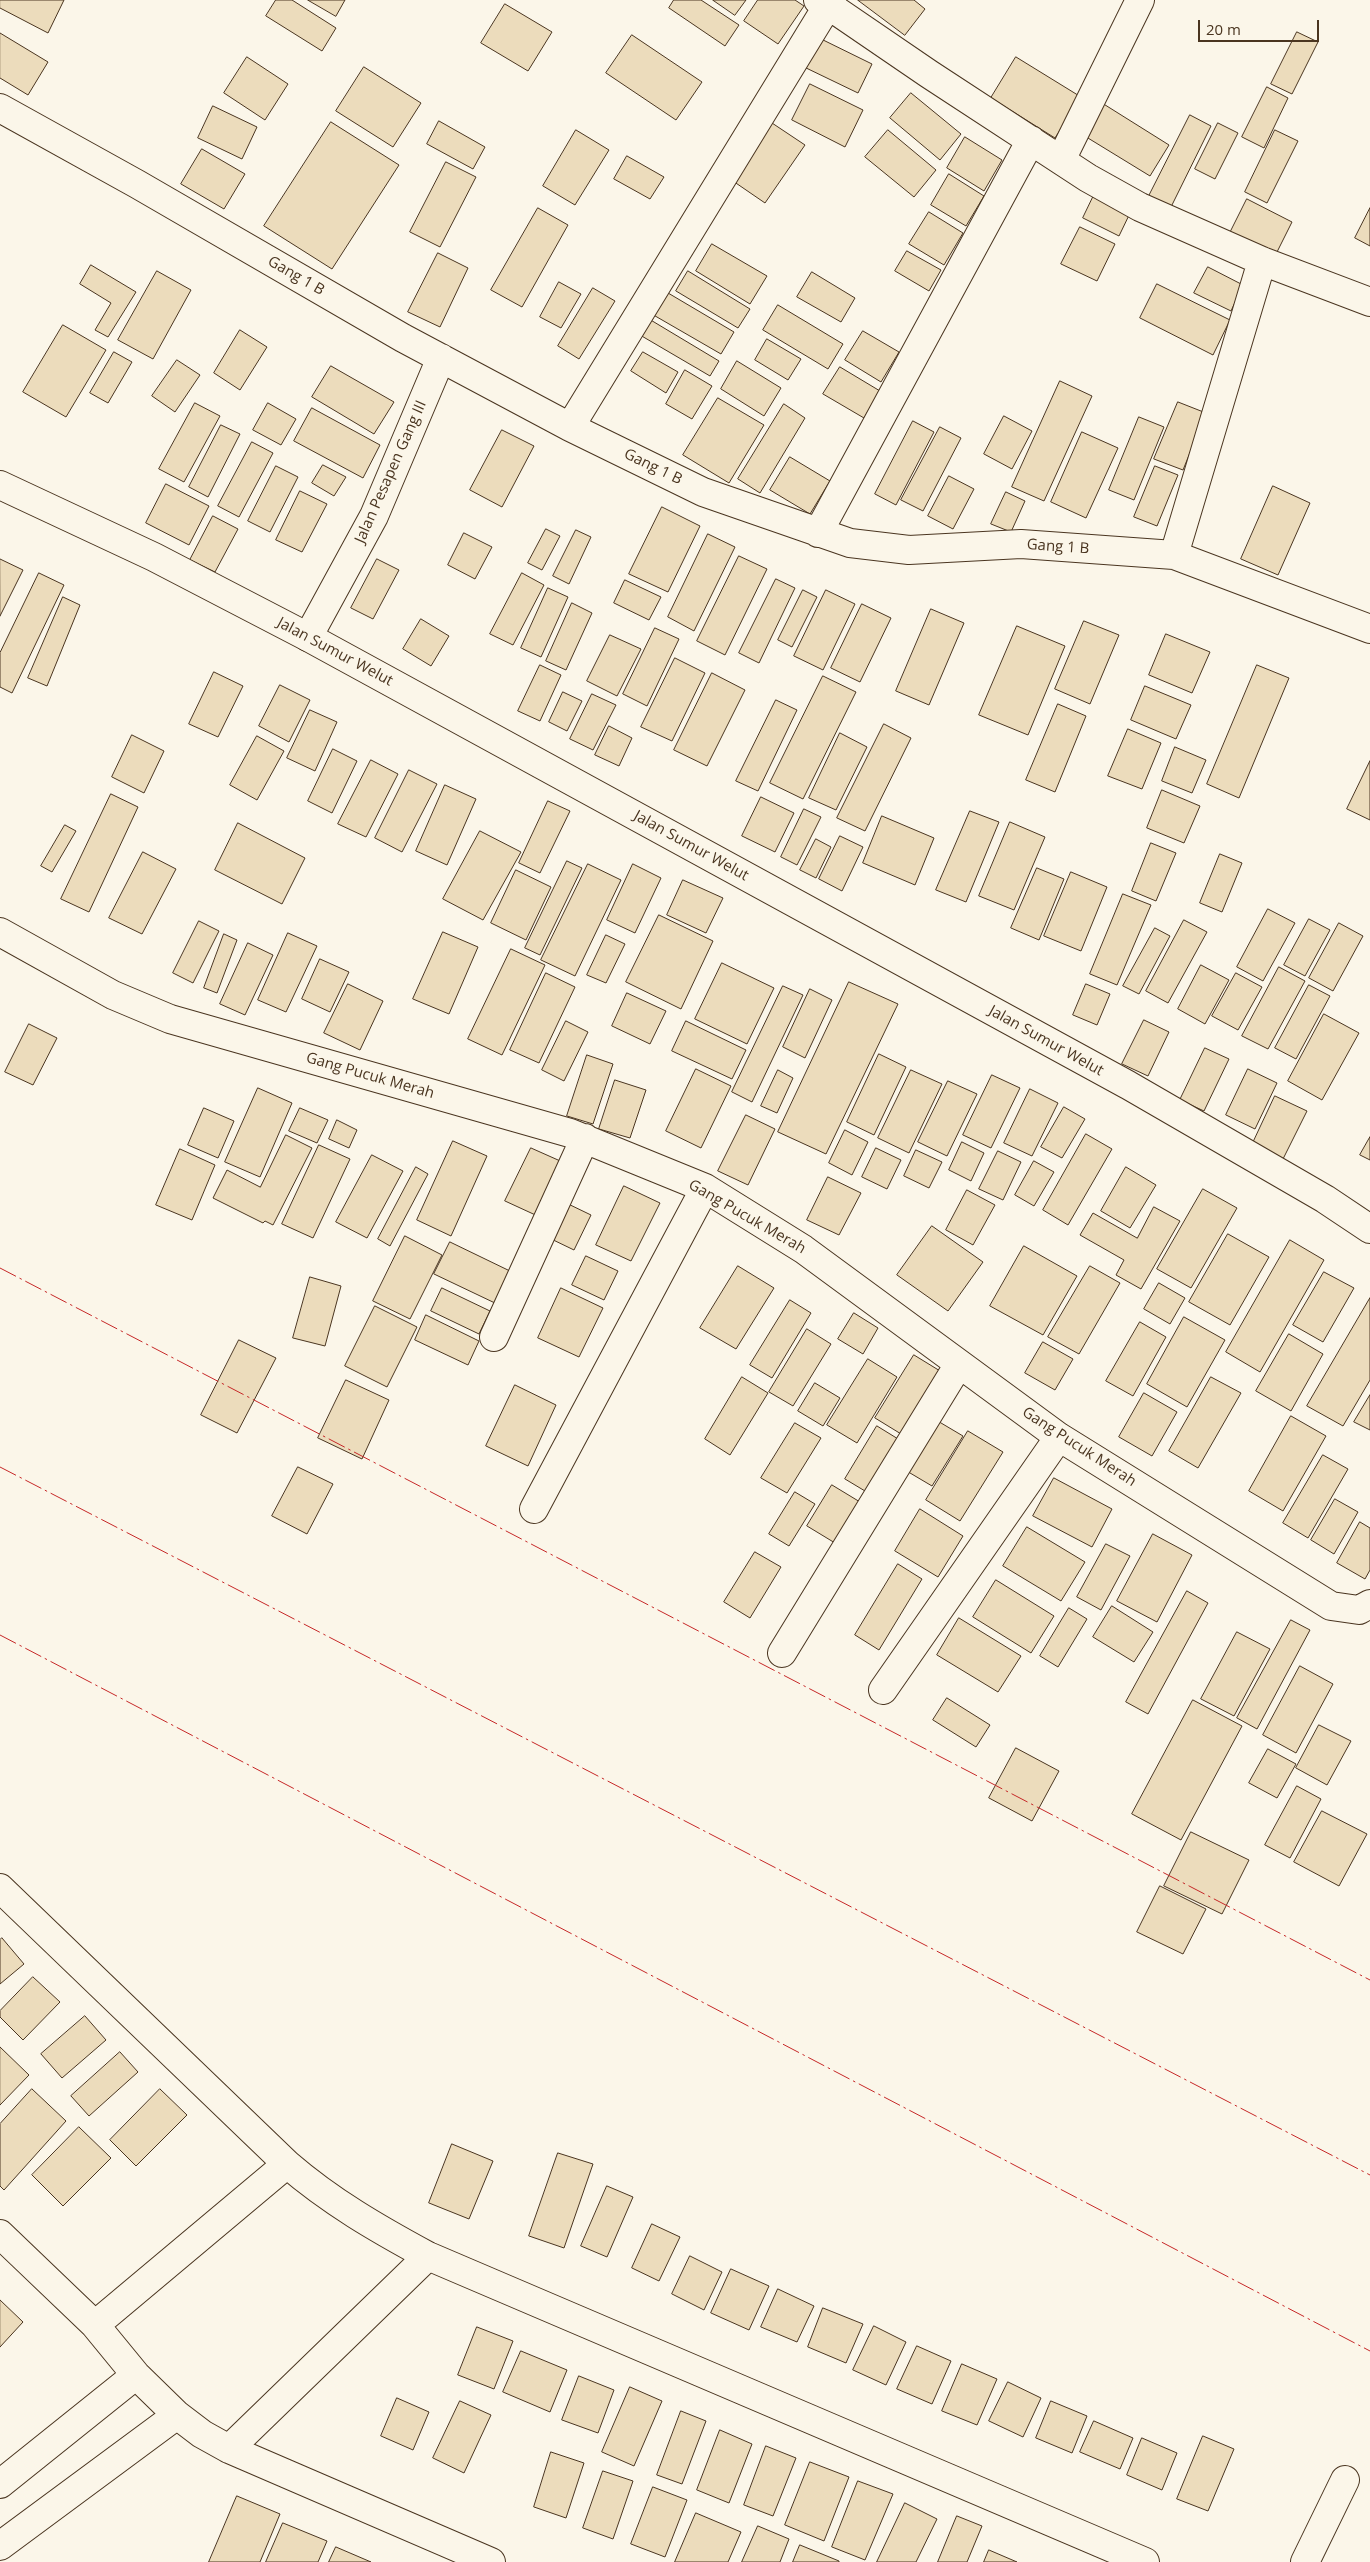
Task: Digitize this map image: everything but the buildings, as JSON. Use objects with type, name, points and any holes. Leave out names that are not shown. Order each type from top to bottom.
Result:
[{"type":"street","points":[[1061,160],[1140,0]]},
{"type":"street","points":[[570,427],[826,2],[1061,160],[1140,207],[1262,261],[1370,302]]},
{"type":"street","name":"Gang 1 B","points":[[0,108],[441,358],[570,427],[703,492],[850,543],[909,550],[1021,544],[1174,555],[1370,629]]},
{"type":"street","points":[[818,533],[1031,140]]},
{"type":"street","points":[[1174,555],[1262,261]]},
{"type":"street","name":"Jalan Pesapen Gang III","points":[[308,637],[374,516],[441,358]]},
{"type":"street","name":"Jalan Sumur Welut","points":[[0,484],[154,557],[308,637],[1128,1085],[1325,1199],[1370,1229]]},
{"type":"street","name":"Gang Pucuk Merah","points":[[0,932],[113,995],[170,1019],[585,1138],[704,1188],[803,1249],[1059,1437],[1331,1606],[1359,1610],[1370,1604]]},
{"type":"street","points":[[494,1338],[585,1138]]},
{"type":"street","points":[[534,1509],[704,1188]]},
{"type":"street","points":[[782,1654],[960,1364]]},
{"type":"street","points":[[883,1690],[1059,1437]]},
{"type":"street","points":[[0,1888],[287,2164],[315,2188],[352,2214],[428,2256],[1145,2562]]},
{"type":"street","points":[[95,2325],[287,2164]]},
{"type":"street","points":[[0,2234],[95,2325],[136,2374],[177,2415],[202,2434],[229,2449],[491,2562]]},
{"type":"street","points":[[229,2449],[428,2256]]},
{"type":"street","points":[[0,2484],[136,2374]]},
{"type":"street","points":[[0,2546],[177,2415]]},
{"type":"street","points":[[1305,2562],[1345,2480]]},
{"type":"power","points":[[0,1268],[1370,1980]]},
{"type":"power","points":[[0,1467],[1370,2175]]},
{"type":"power","points":[[0,1635],[1370,2351]]}]
